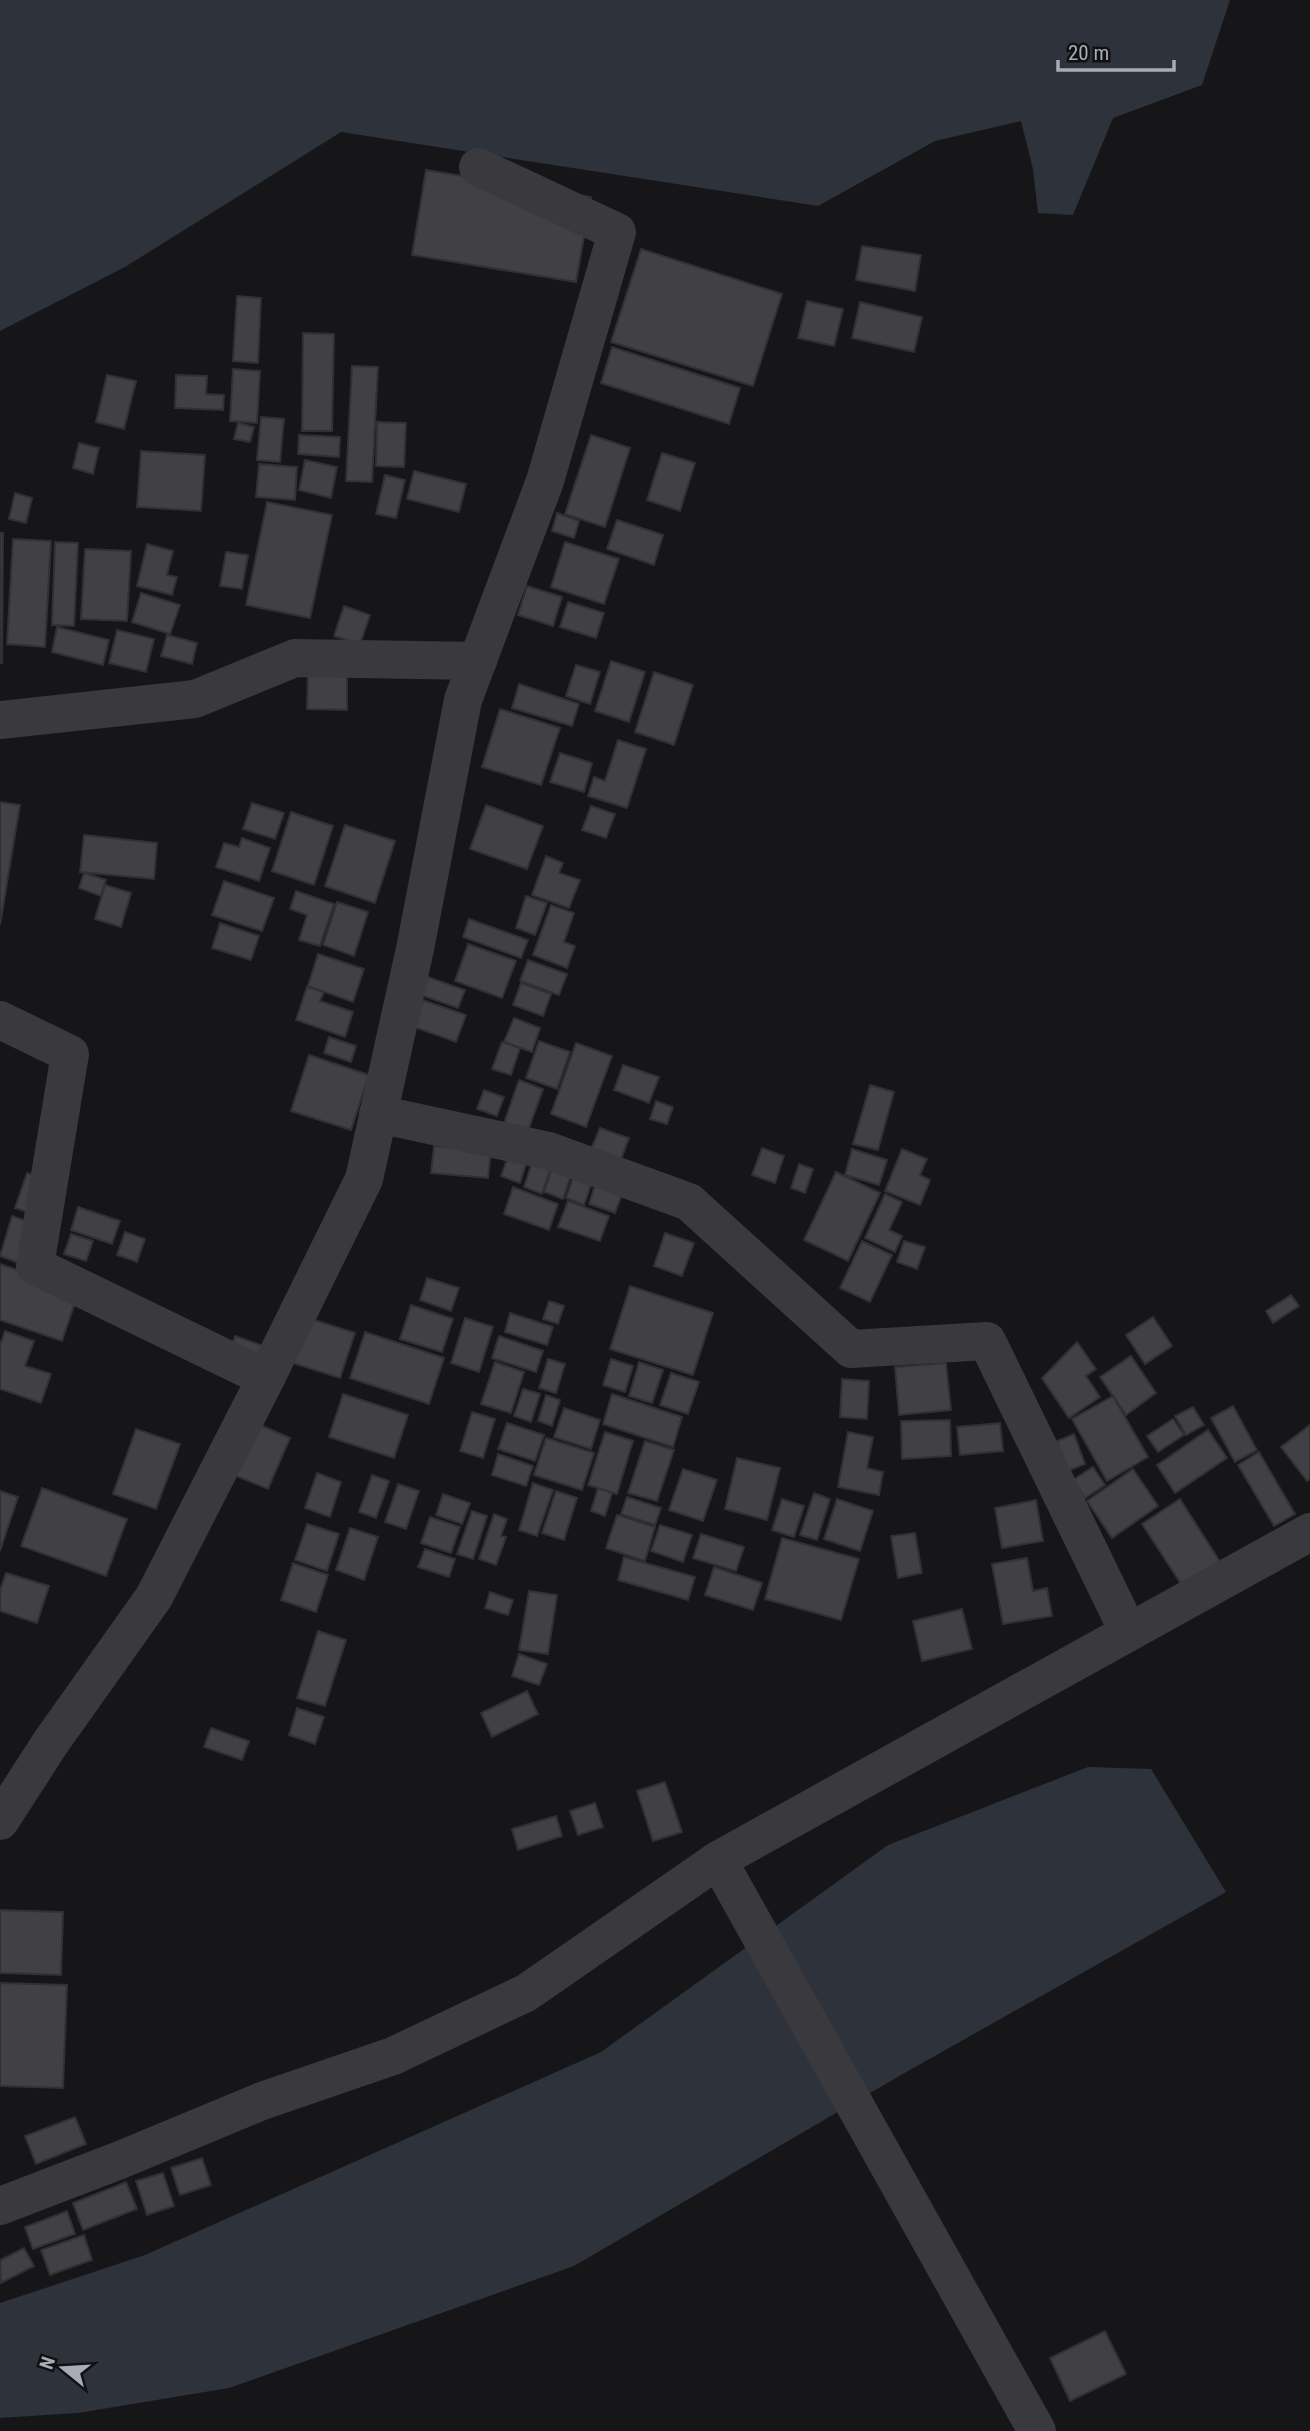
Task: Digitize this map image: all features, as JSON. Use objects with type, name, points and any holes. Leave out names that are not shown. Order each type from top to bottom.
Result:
[{"type":"street","points":[[0,1821],[12,1779],[154,1597],[364,1179],[415,948],[463,700],[545,481],[617,232],[478,167]]},
{"type":"street","points":[[0,720],[195,699],[295,658],[478,661]]},
{"type":"street","points":[[0,1020],[70,1054],[35,1266],[266,1378]]},
{"type":"street","points":[[378,1114],[549,1151],[690,1202],[851,1349],[987,1341],[1128,1631]]},
{"type":"street","points":[[0,2207],[120,2161],[262,2101],[393,2056],[526,1993],[718,1860],[1310,1532]]},
{"type":"street","points":[[718,1860],[1037,2431]]},
{"type":"shaded area","points":[[0,0],[1230,0],[1202,85],[1113,118],[1073,215],[1038,213],[1033,169],[1021,121],[935,141],[818,206],[341,132],[125,267],[0,331]]},
{"type":"shaded area","points":[[1088,1767],[1151,1769],[1226,1892],[901,2075],[574,2266],[229,2388],[78,2413],[0,2418],[0,2303],[145,2255],[601,2052],[888,1845]]},
{"type":"building","points":[[426,170],[591,197],[576,282],[412,255]]},
{"type":"building","points":[[862,246],[921,255],[915,291],[856,280]]},
{"type":"building","points":[[641,249],[782,294],[753,386],[611,342]]},
{"type":"building","points":[[237,296],[261,298],[258,363],[233,361]]},
{"type":"building","points":[[807,301],[843,309],[834,346],[798,338]]},
{"type":"building","points":[[860,302],[922,317],[914,352],[852,338]]},
{"type":"building","points":[[303,333],[334,334],[332,431],[302,431]]},
{"type":"building","points":[[612,347],[740,388],[729,424],[601,383]]},
{"type":"building","points":[[352,366],[378,367],[372,482],[346,481]]},
{"type":"building","points":[[233,369],[260,371],[257,423],[230,421]]},
{"type":"building","points":[[107,375],[136,381],[124,429],[96,422]]},
{"type":"building","points":[[176,375],[207,376],[206,394],[224,395],[223,410],[175,408]]},
{"type":"building","points":[[261,417],[284,419],[280,462],[257,460]]},
{"type":"building","points":[[377,422],[406,423],[404,467],[376,466]]},
{"type":"building","points":[[238,423],[254,427],[250,442],[234,439]]},
{"type":"building","points":[[299,435],[340,437],[339,457],[298,454]]},
{"type":"building","points":[[591,435],[630,448],[605,527],[565,514]]},
{"type":"building","points":[[79,443],[99,448],[93,474],[73,468]]},
{"type":"building","points":[[141,451],[205,455],[201,511],[137,507]]},
{"type":"building","points":[[662,453],[695,463],[680,511],[647,500]]},
{"type":"building","points":[[305,460],[337,467],[331,498],[299,490]]},
{"type":"building","points":[[259,464],[297,467],[295,500],[256,497]]},
{"type":"building","points":[[414,471],[466,484],[459,512],[407,499]]},
{"type":"building","points":[[385,475],[405,480],[396,518],[376,514]]},
{"type":"building","points":[[15,493],[32,498],[26,523],[9,519]]},
{"type":"building","points":[[267,502],[332,515],[310,618],[246,605]]},
{"type":"building","points":[[557,513],[579,521],[574,538],[552,531]]},
{"type":"building","points":[[617,520],[663,535],[654,565],[607,549]]},
{"type":"building","points":[[0,533],[3,533],[2,663],[0,663]]},
{"type":"building","points":[[13,539],[51,541],[45,647],[7,644]]},
{"type":"building","points":[[55,542],[78,543],[74,626],[52,625]]},
{"type":"building","points":[[565,542],[619,559],[604,604],[551,587]]},
{"type":"building","points":[[147,544],[173,551],[167,575],[177,577],[172,595],[137,586]]},
{"type":"building","points":[[85,549],[131,551],[127,621],[81,619]]},
{"type":"building","points":[[226,552],[248,555],[242,589],[220,586]]},
{"type":"building","points":[[527,586],[562,597],[553,626],[518,615]]},
{"type":"building","points":[[141,593],[180,605],[170,634],[132,622]]},
{"type":"building","points":[[568,602],[604,613],[596,638],[560,627]]},
{"type":"building","points":[[344,606],[370,615],[360,644],[334,636]]},
{"type":"building","points":[[57,627],[109,640],[103,665],[52,652]]},
{"type":"building","points":[[117,630],[154,639],[146,672],[109,663]]},
{"type":"building","points":[[167,635],[197,643],[192,664],[161,656]]},
{"type":"building","points":[[611,661],[645,672],[629,722],[595,711]]},
{"type":"building","points":[[576,665],[600,672],[590,704],[566,696]]},
{"type":"building","points":[[308,672],[347,673],[347,710],[307,709]]},
{"type":"building","points":[[654,672],[693,685],[674,745],[635,732]]},
{"type":"building","points":[[519,684],[579,704],[572,726],[512,708]]},
{"type":"building","points":[[500,709],[560,728],[541,785],[482,767]]},
{"type":"building","points":[[618,740],[646,749],[627,808],[588,796],[594,777],[605,781]]},
{"type":"building","points":[[560,753],[592,763],[584,792],[550,782]]},
{"type":"building","points":[[0,802],[20,805],[0,925]]},
{"type":"building","points":[[252,803],[284,813],[275,839],[243,829]]},
{"type":"building","points":[[486,805],[543,826],[527,869],[470,849]]},
{"type":"building","points":[[591,806],[615,814],[606,838],[582,830]]},
{"type":"building","points":[[291,812],[333,826],[314,885],[272,871]]},
{"type":"building","points":[[345,825],[395,841],[375,903],[325,886]]},
{"type":"building","points":[[84,835],[157,843],[154,879],[80,872]]},
{"type":"building","points":[[242,838],[270,848],[259,881],[216,867],[224,843],[239,847]]},
{"type":"building","points":[[546,856],[563,863],[559,873],[580,880],[569,908],[532,895]]},
{"type":"building","points":[[84,873],[106,880],[101,896],[79,888]]},
{"type":"building","points":[[224,881],[274,898],[262,931],[212,915]]},
{"type":"building","points":[[105,885],[131,893],[121,927],[95,919]]},
{"type":"building","points":[[296,891],[334,904],[320,946],[299,940],[307,915],[290,909]]},
{"type":"building","points":[[526,896],[547,903],[535,935],[516,928]]},
{"type":"building","points":[[337,902],[368,912],[354,956],[323,945]]},
{"type":"building","points":[[551,905],[574,913],[564,942],[575,946],[567,968],[533,955]]},
{"type":"building","points":[[469,919],[528,940],[521,958],[463,937]]},
{"type":"building","points":[[220,923],[259,936],[251,960],[212,948]]},
{"type":"building","points":[[468,944],[516,961],[502,998],[455,981]]},
{"type":"building","points":[[318,954],[364,969],[353,1002],[308,986]]},
{"type":"building","points":[[528,960],[567,974],[559,995],[520,981]]},
{"type":"building","points":[[428,977],[465,990],[458,1008],[421,995]]},
{"type":"building","points":[[521,983],[551,994],[543,1016],[513,1005]]},
{"type":"building","points":[[307,987],[324,992],[320,1001],[353,1012],[345,1037],[296,1020]]},
{"type":"building","points":[[423,1000],[466,1015],[456,1042],[414,1027]]},
{"type":"building","points":[[514,1018],[540,1028],[532,1052],[504,1042]]},
{"type":"building","points":[[329,1037],[356,1046],[351,1062],[324,1053]]},
{"type":"building","points":[[539,1041],[570,1052],[557,1089],[526,1078]]},
{"type":"building","points":[[502,1042],[520,1048],[511,1075],[492,1069]]},
{"type":"building","points":[[576,1043],[612,1056],[586,1127],[551,1114]]},
{"type":"building","points":[[309,1055],[369,1075],[351,1130],[291,1111]]},
{"type":"building","points":[[623,1065],[659,1077],[649,1103],[614,1090]]},
{"type":"building","points":[[519,1080],[543,1089],[528,1131],[504,1123]]},
{"type":"building","points":[[870,1085],[894,1092],[878,1150],[853,1144]]},
{"type":"building","points":[[484,1090],[504,1097],[497,1116],[477,1109]]},
{"type":"building","points":[[656,1101],[673,1107],[667,1124],[650,1119]]},
{"type":"building","points":[[600,1128],[629,1138],[619,1165],[589,1154]]},
{"type":"building","points":[[434,1146],[491,1151],[488,1178],[431,1173]]},
{"type":"building","points":[[762,1148],[784,1156],[775,1183],[752,1175]]},
{"type":"building","points":[[852,1149],[887,1160],[879,1185],[845,1175]]},
{"type":"building","points":[[902,1149],[927,1159],[920,1175],[930,1180],[920,1205],[885,1191]]},
{"type":"building","points":[[509,1154],[527,1161],[520,1183],[501,1176]]},
{"type":"building","points":[[534,1157],[552,1164],[542,1194],[524,1187]]},
{"type":"building","points":[[799,1164],[813,1169],[805,1193],[791,1188]]},
{"type":"building","points":[[552,1168],[571,1175],[563,1199],[544,1192]]},
{"type":"building","points":[[575,1172],[593,1179],[584,1205],[566,1198]]},
{"type":"building","points":[[836,1172],[880,1193],[848,1261],[804,1240]]},
{"type":"building","points":[[27,1173],[46,1180],[34,1214],[15,1208]]},
{"type":"building","points":[[597,1179],[624,1189],[615,1213],[589,1204]]},
{"type":"building","points":[[513,1187],[558,1204],[549,1230],[504,1214]]},
{"type":"building","points":[[885,1194],[902,1202],[889,1230],[902,1236],[895,1252],[865,1238]]},
{"type":"building","points":[[568,1201],[609,1216],[600,1241],[558,1227]]},
{"type":"building","points":[[78,1207],[120,1221],[112,1244],[71,1230]]},
{"type":"building","points":[[12,1216],[35,1224],[21,1264],[0,1256]]},
{"type":"building","points":[[125,1232],[145,1239],[137,1262],[117,1255]]},
{"type":"building","points":[[665,1233],[694,1243],[682,1276],[654,1266]]},
{"type":"building","points":[[71,1234],[93,1241],[86,1261],[64,1254]]},
{"type":"building","points":[[862,1241],[892,1255],[870,1302],[840,1288]]},
{"type":"building","points":[[904,1241],[925,1247],[917,1269],[897,1262]]},
{"type":"building","points":[[0,1264],[79,1291],[62,1341],[0,1320]]},
{"type":"building","points":[[427,1278],[459,1288],[451,1311],[420,1300]]},
{"type":"building","points":[[630,1286],[713,1313],[693,1375],[610,1349]]},
{"type":"building","points":[[1291,1295],[1299,1306],[1273,1323],[1266,1311]]},
{"type":"building","points":[[549,1301],[564,1306],[558,1324],[543,1319]]},
{"type":"building","points":[[411,1305],[453,1319],[442,1352],[400,1339]]},
{"type":"building","points":[[510,1313],[553,1327],[547,1345],[505,1332]]},
{"type":"building","points":[[1153,1317],[1172,1346],[1145,1364],[1126,1335]]},
{"type":"building","points":[[308,1318],[355,1333],[340,1378],[293,1363]]},
{"type":"building","points":[[465,1318],[493,1327],[479,1372],[451,1363]]},
{"type":"building","points":[[5,1331],[34,1341],[25,1366],[51,1374],[41,1403],[0,1389],[0,1345]]},
{"type":"building","points":[[365,1332],[444,1358],[429,1404],[350,1378]]},
{"type":"building","points":[[235,1336],[267,1347],[261,1365],[229,1354]]},
{"type":"building","points":[[499,1336],[543,1351],[536,1372],[492,1358]]},
{"type":"building","points":[[1077,1342],[1096,1369],[1086,1376],[1100,1397],[1069,1418],[1042,1378]]},
{"type":"building","points":[[1131,1356],[1156,1393],[1126,1415],[1100,1377]]},
{"type":"building","points":[[548,1359],[565,1364],[556,1393],[539,1388]]},
{"type":"building","points":[[611,1359],[633,1366],[625,1392],[603,1385]]},
{"type":"building","points":[[495,1362],[524,1372],[511,1413],[481,1404]]},
{"type":"building","points":[[639,1362],[663,1370],[652,1403],[629,1396]]},
{"type":"building","points":[[946,1363],[951,1410],[899,1415],[895,1367]]},
{"type":"building","points":[[671,1373],[699,1382],[688,1414],[660,1405]]},
{"type":"building","points":[[842,1379],[869,1381],[867,1419],[840,1417]]},
{"type":"building","points":[[523,1389],[540,1394],[531,1422],[514,1416]]},
{"type":"building","points":[[343,1394],[408,1415],[394,1458],[329,1437]]},
{"type":"building","points":[[612,1394],[682,1417],[673,1447],[603,1424]]},
{"type":"building","points":[[546,1395],[560,1400],[552,1426],[538,1421]]},
{"type":"building","points":[[1113,1396],[1148,1457],[1107,1481],[1072,1419]]},
{"type":"building","points":[[1233,1406],[1257,1450],[1235,1462],[1211,1418]]},
{"type":"building","points":[[1193,1407],[1204,1425],[1186,1435],[1175,1416]]},
{"type":"building","points":[[564,1408],[600,1420],[591,1449],[554,1437]]},
{"type":"building","points":[[472,1412],[495,1419],[483,1458],[460,1451]]},
{"type":"building","points":[[1173,1419],[1184,1435],[1158,1452],[1147,1436]]},
{"type":"building","points":[[950,1420],[951,1456],[902,1459],[901,1421]]},
{"type":"building","points":[[256,1423],[290,1438],[268,1489],[234,1475]]},
{"type":"building","points":[[507,1423],[544,1435],[535,1461],[498,1449]]},
{"type":"building","points":[[1000,1423],[1003,1451],[960,1455],[957,1427]]},
{"type":"building","points":[[1310,1425],[1310,1479],[1307,1481],[1281,1447]]},
{"type":"building","points":[[136,1429],[180,1444],[156,1509],[113,1494]]},
{"type":"building","points":[[1208,1430],[1227,1458],[1175,1493],[1157,1465]]},
{"type":"building","points":[[605,1432],[633,1441],[617,1494],[588,1485]]},
{"type":"building","points":[[848,1432],[873,1437],[867,1468],[883,1472],[879,1495],[838,1487]]},
{"type":"building","points":[[1074,1434],[1085,1464],[1068,1471],[1057,1441]]},
{"type":"building","points":[[546,1438],[594,1453],[582,1490],[534,1475]]},
{"type":"building","points":[[645,1441],[674,1450],[657,1501],[628,1493]]},
{"type":"building","points":[[1259,1452],[1295,1514],[1274,1526],[1238,1465]]},
{"type":"building","points":[[498,1454],[533,1466],[526,1486],[492,1475]]},
{"type":"building","points":[[737,1458],[780,1468],[767,1520],[725,1509]]},
{"type":"building","points":[[1093,1467],[1105,1485],[1085,1498],[1073,1480]]},
{"type":"building","points":[[683,1469],[717,1480],[703,1521],[669,1510]]},
{"type":"building","points":[[1133,1469],[1158,1506],[1112,1538],[1087,1501]]},
{"type":"building","points":[[317,1473],[341,1482],[330,1517],[305,1508]]},
{"type":"building","points":[[372,1475],[389,1481],[376,1518],[359,1512]]},
{"type":"building","points":[[533,1483],[553,1490],[537,1536],[519,1530]]},
{"type":"building","points":[[398,1484],[419,1491],[406,1529],[385,1522]]},
{"type":"building","points":[[42,1488],[127,1519],[106,1576],[21,1546]]},
{"type":"building","points":[[598,1488],[612,1493],[605,1516],[591,1511]]},
{"type":"building","points":[[0,1491],[18,1497],[0,1551]]},
{"type":"building","points":[[556,1491],[577,1498],[564,1540],[542,1533]]},
{"type":"building","points":[[814,1493],[830,1499],[817,1540],[800,1535]]},
{"type":"building","points":[[443,1494],[470,1503],[462,1524],[436,1515]]},
{"type":"building","points":[[627,1497],[661,1508],[655,1525],[621,1514]]},
{"type":"building","points":[[782,1499],[804,1506],[794,1537],[772,1530]]},
{"type":"building","points":[[837,1499],[873,1511],[860,1551],[824,1539]]},
{"type":"building","points":[[1180,1499],[1224,1568],[1187,1593],[1142,1524]]},
{"type":"building","points":[[1036,1500],[1043,1541],[1002,1548],[995,1508]]},
{"type":"building","points":[[472,1511],[487,1516],[473,1559],[457,1554]]},
{"type":"building","points":[[494,1514],[507,1519],[501,1536],[506,1537],[496,1565],[479,1559]]},
{"type":"building","points":[[617,1515],[655,1527],[645,1561],[606,1548]]},
{"type":"building","points":[[430,1517],[460,1527],[451,1553],[421,1543]]},
{"type":"building","points":[[307,1524],[339,1534],[327,1571],[295,1560]]},
{"type":"building","points":[[660,1525],[692,1535],[683,1562],[651,1551]]},
{"type":"building","points":[[350,1528],[378,1537],[364,1580],[336,1570]]},
{"type":"building","points":[[915,1533],[922,1573],[898,1578],[891,1536]]},
{"type":"building","points":[[701,1534],[744,1547],[736,1571],[693,1558]]},
{"type":"building","points":[[782,1538],[859,1559],[841,1620],[765,1599]]},
{"type":"building","points":[[425,1549],[455,1559],[449,1577],[418,1567]]},
{"type":"building","points":[[624,1557],[695,1577],[688,1600],[618,1580]]},
{"type":"building","points":[[1027,1558],[1033,1591],[1047,1588],[1052,1616],[1003,1624],[992,1564]]},
{"type":"building","points":[[293,1563],[328,1575],[316,1612],[281,1600]]},
{"type":"building","points":[[714,1567],[762,1583],[753,1610],[705,1595]]},
{"type":"building","points":[[6,1573],[49,1586],[37,1623],[0,1611],[0,1590]]},
{"type":"building","points":[[529,1591],[557,1595],[548,1654],[519,1650]]},
{"type":"building","points":[[490,1592],[513,1600],[508,1615],[485,1608]]},
{"type":"building","points":[[962,1609],[972,1649],[922,1661],[913,1621]]},
{"type":"building","points":[[318,1631],[346,1640],[325,1706],[297,1698]]},
{"type":"building","points":[[519,1654],[547,1664],[539,1685],[512,1676]]},
{"type":"building","points":[[527,1691],[538,1714],[492,1737],[481,1713]]},
{"type":"building","points":[[297,1708],[324,1717],[315,1744],[289,1735]]},
{"type":"building","points":[[211,1728],[249,1741],[242,1760],[204,1747]]},
{"type":"building","points":[[665,1782],[682,1832],[653,1841],[637,1791]]},
{"type":"building","points":[[595,1803],[603,1827],[578,1835],[570,1811]]},
{"type":"building","points":[[556,1816],[562,1836],[518,1850],[512,1829]]},
{"type":"building","points":[[0,1910],[63,1912],[61,1975],[0,1973]]},
{"type":"building","points":[[0,1983],[67,1985],[63,2088],[0,2086]]},
{"type":"building","points":[[75,2117],[86,2144],[36,2164],[25,2136]]},
{"type":"building","points":[[202,2158],[211,2185],[180,2195],[171,2168]]},
{"type":"building","points":[[163,2173],[174,2206],[147,2215],[136,2181]]},
{"type":"building","points":[[126,2182],[137,2209],[83,2230],[73,2203]]},
{"type":"building","points":[[67,2211],[75,2234],[33,2249],[25,2227]]},
{"type":"building","points":[[84,2235],[92,2260],[50,2275],[41,2250]]},
{"type":"building","points":[[24,2248],[34,2266],[1,2283],[0,2260]]},
{"type":"building","points":[[1105,2331],[1126,2374],[1070,2401],[1050,2358]]}]
